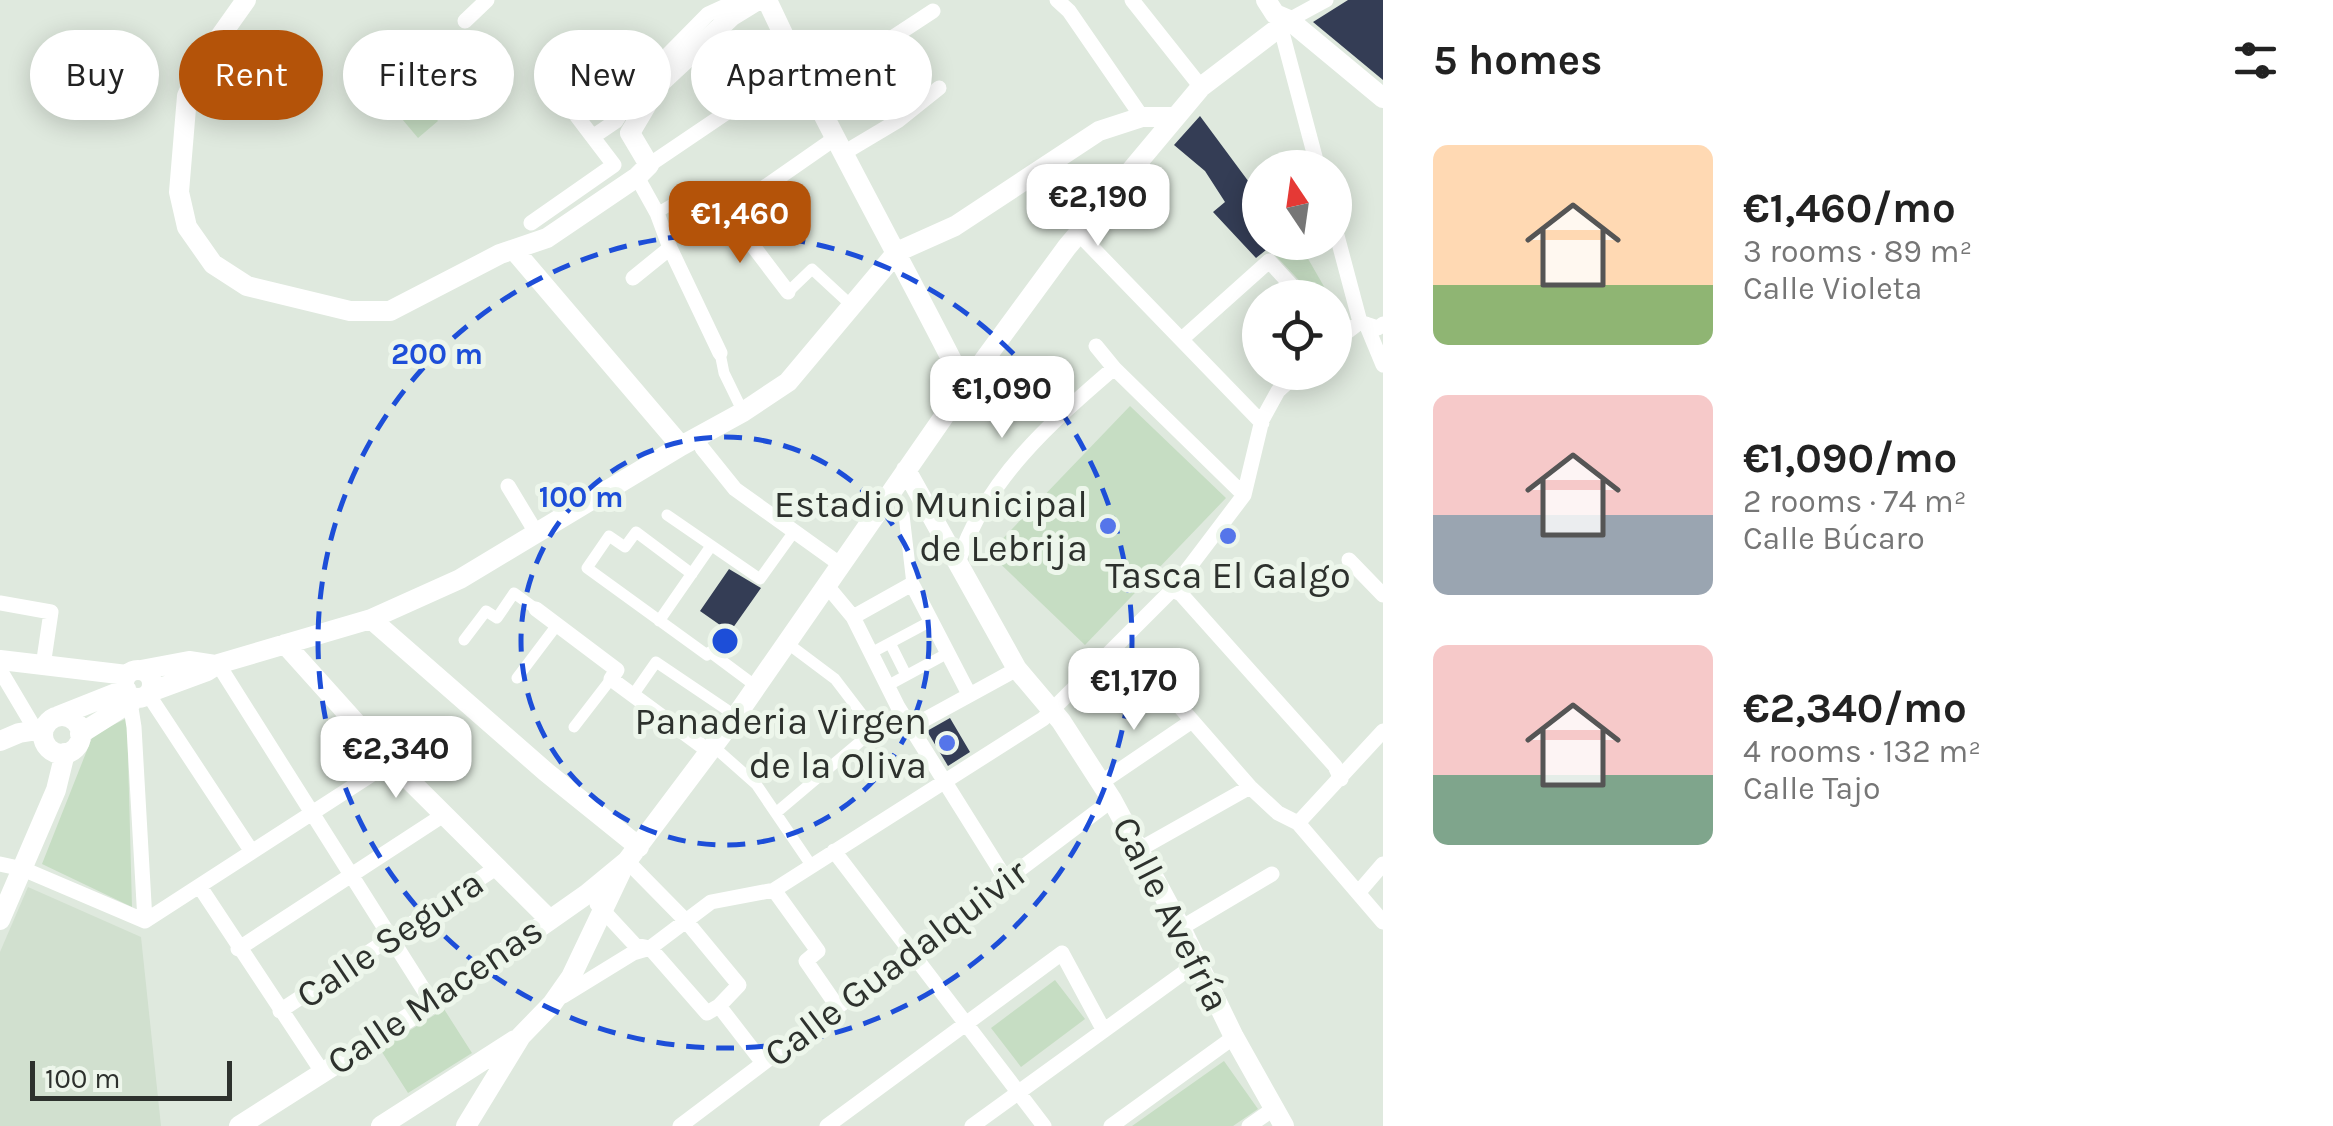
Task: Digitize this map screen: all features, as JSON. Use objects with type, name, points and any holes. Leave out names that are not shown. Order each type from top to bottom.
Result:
[{"type":"street","points":[[246,0],[202,62],[186,96],[179,192],[187,227],[212,264],[247,286],[350,311],[390,311],[514,250],[547,238],[718,120]]},
{"type":"street","points":[[465,20],[487,0]]},
{"type":"street","points":[[594,136],[616,121],[640,83],[708,14],[738,0]]},
{"type":"street","points":[[743,412],[670,248],[630,133],[660,84],[732,16],[758,0]]},
{"type":"street","points":[[767,0],[778,30]]},
{"type":"street","points":[[1057,0],[1069,10],[1142,117]]},
{"type":"street","points":[[1132,0],[1201,87]]},
{"type":"street","points":[[1266,0],[1284,23],[1383,98]]},
{"type":"street","points":[[1284,23],[1326,0]]},
{"type":"street","points":[[905,30],[933,12]]},
{"type":"street","points":[[1284,23],[1314,150]]},
{"type":"street","name":"Calle Macenas","points":[[239,1126],[432,1003],[549,919],[594,902],[712,750],[906,470],[1079,234],[1201,87],[1284,23]]},
{"type":"street","points":[[657,213],[674,203],[699,233],[838,146],[899,120],[938,88]]},
{"type":"street","points":[[0,741],[137,688],[208,671],[216,665],[371,618],[460,578],[693,445],[788,382],[898,252],[955,226],[1099,131],[1142,117],[1175,117]]},
{"type":"street","points":[[531,222],[614,165],[581,120]]},
{"type":"street","points":[[825,120],[966,386]]},
{"type":"street","points":[[728,212],[788,292],[812,268],[852,306]]},
{"type":"street","points":[[1079,234],[1262,423]]},
{"type":"street","points":[[633,278],[670,248]]},
{"type":"street","points":[[514,250],[735,489],[841,565]]},
{"type":"street","points":[[1347,260],[1383,365]]},
{"type":"street","points":[[1248,280],[1269,261],[1286,280]]},
{"type":"street","points":[[1183,338],[1242,285]]},
{"type":"street","points":[[1096,346],[1244,495]]},
{"type":"street","points":[[958,563],[970,527],[1023,450],[1114,368]]},
{"type":"street","points":[[552,1004],[600,971],[650,948],[711,902],[774,890],[1043,719],[1172,590],[1244,495],[1262,423],[1279,390]]},
{"type":"street","name":"Calle Avefría","points":[[906,470],[1016,669],[1051,708],[1107,791],[1279,1117]]},
{"type":"street","points":[[508,486],[537,534]]},
{"type":"street","points":[[667,515],[760,578],[793,533]]},
{"type":"street","points":[[904,515],[912,584],[970,694]]},
{"type":"street","points":[[692,574],[636,532],[625,547],[609,536],[587,568],[707,656],[710,652],[757,687]]},
{"type":"street","points":[[659,621],[711,546]]},
{"type":"street","points":[[1349,560],[1383,595]]},
{"type":"street","points":[[852,617],[912,584]]},
{"type":"street","points":[[828,586],[852,617],[902,712],[1006,878]]},
{"type":"street","points":[[1172,590],[1181,594],[1336,766],[1341,779]]},
{"type":"street","points":[[464,640],[486,611],[498,618],[514,593],[558,625],[633,694],[756,784],[812,865]]},
{"type":"street","points":[[0,603],[51,612],[43,666]]},
{"type":"street","points":[[371,618],[633,854],[738,985],[720,1006],[707,1013],[650,948],[634,945],[594,902]]},
{"type":"street","points":[[871,653],[932,621]]},
{"type":"street","points":[[517,678],[558,625]]},
{"type":"street","points":[[787,643],[835,679],[874,730]]},
{"type":"street","points":[[890,643],[906,676]]},
{"type":"street","points":[[285,644],[391,762],[500,866],[549,919]]},
{"type":"street","points":[[1116,650],[1165,698],[1174,700],[1250,788],[1278,813],[1298,823],[1383,922]]},
{"type":"street","points":[[888,686],[948,653]]},
{"type":"street","points":[[0,660],[137,688],[252,852]]},
{"type":"street","points":[[633,694],[656,662],[736,716]]},
{"type":"street","points":[[216,665],[432,1003]]},
{"type":"street","points":[[913,726],[1016,669]]},
{"type":"street","points":[[0,670],[46,725],[47,747],[65,753]]},
{"type":"street","points":[[574,727],[614,674]]},
{"type":"street","points":[[0,920],[56,790],[65,753],[76,746],[80,734],[137,688]]},
{"type":"street","points":[[137,688],[134,727],[146,921]]},
{"type":"street","points":[[777,812],[874,730],[902,712]]},
{"type":"street","points":[[46,725],[71,718],[80,734]]},
{"type":"street","name":"Calle Guadalquivir","points":[[680,1126],[1006,878],[1192,721]]},
{"type":"street","points":[[1298,823],[1383,731]]},
{"type":"street","points":[[146,921],[391,762]]},
{"type":"street","points":[[1140,849],[1250,788]]},
{"type":"street","points":[[238,949],[445,814]]},
{"type":"street","points":[[834,851],[1044,1126]]},
{"type":"street","points":[[0,864],[23,868],[146,921]]},
{"type":"street","points":[[1358,892],[1383,864]]},
{"type":"street","name":"Calle Segura","points":[[280,1012],[500,866]]},
{"type":"street","points":[[1181,928],[1272,874]]},
{"type":"street","points":[[200,888],[322,1072]]},
{"type":"street","points":[[774,890],[818,951],[806,961],[837,1006]]},
{"type":"street","points":[[466,1126],[521,1036],[571,977],[594,902]]},
{"type":"street","points":[[827,1126],[1062,953],[1103,1029]]},
{"type":"street","points":[[972,1126],[1197,964]]},
{"type":"street","points":[[720,1006],[763,1063]]},
{"type":"street","points":[[381,1126],[521,1036]]},
{"type":"street","points":[[1111,1126],[1234,1037]]},
{"type":"street","points":[[1250,1126],[1279,1117]]},
{"type":"shaded area","points":[[403,120],[437,120],[438,121],[418,138]]},
{"type":"shaded area","points":[[1280,260],[1309,260],[1320,280],[1299,280]]},
{"type":"shaded area","name":"Estadio Municipal de Lebrija","points":[[1130,406],[1226,498],[1085,645],[989,553]]},
{"type":"shaded area","points":[[127,718],[132,907],[42,864],[93,735]]},
{"type":"shaded area","points":[[28,887],[141,937],[161,1126],[0,1126],[0,952]]},
{"type":"shaded area","points":[[1055,980],[1085,1019],[1021,1067],[991,1028]]},
{"type":"shaded area","points":[[444,1009],[472,1053],[408,1093],[380,1049]]},
{"type":"shaded area","points":[[1224,1061],[1258,1109],[1233,1126],[1132,1126]]},
{"type":"building","points":[[1348,0],[1383,0],[1383,80],[1313,22]]},
{"type":"building","points":[[1200,116],[1242,173],[1242,243],[1213,212],[1225,202],[1205,171],[1174,145]]},
{"type":"building","points":[[729,569],[761,588],[730,632],[700,611]]},
{"type":"building","points":[[950,718],[970,752],[948,766],[927,731]]},
{"type":"place","name":"Estadio Municipal de Lebrija","points":[[1108,526]]},
{"type":"place","name":"Tasca El Galgo","points":[[1228,536]]},
{"type":"place","name":"Panaderia Virgen de la Oliva","points":[[947,743]]}]
